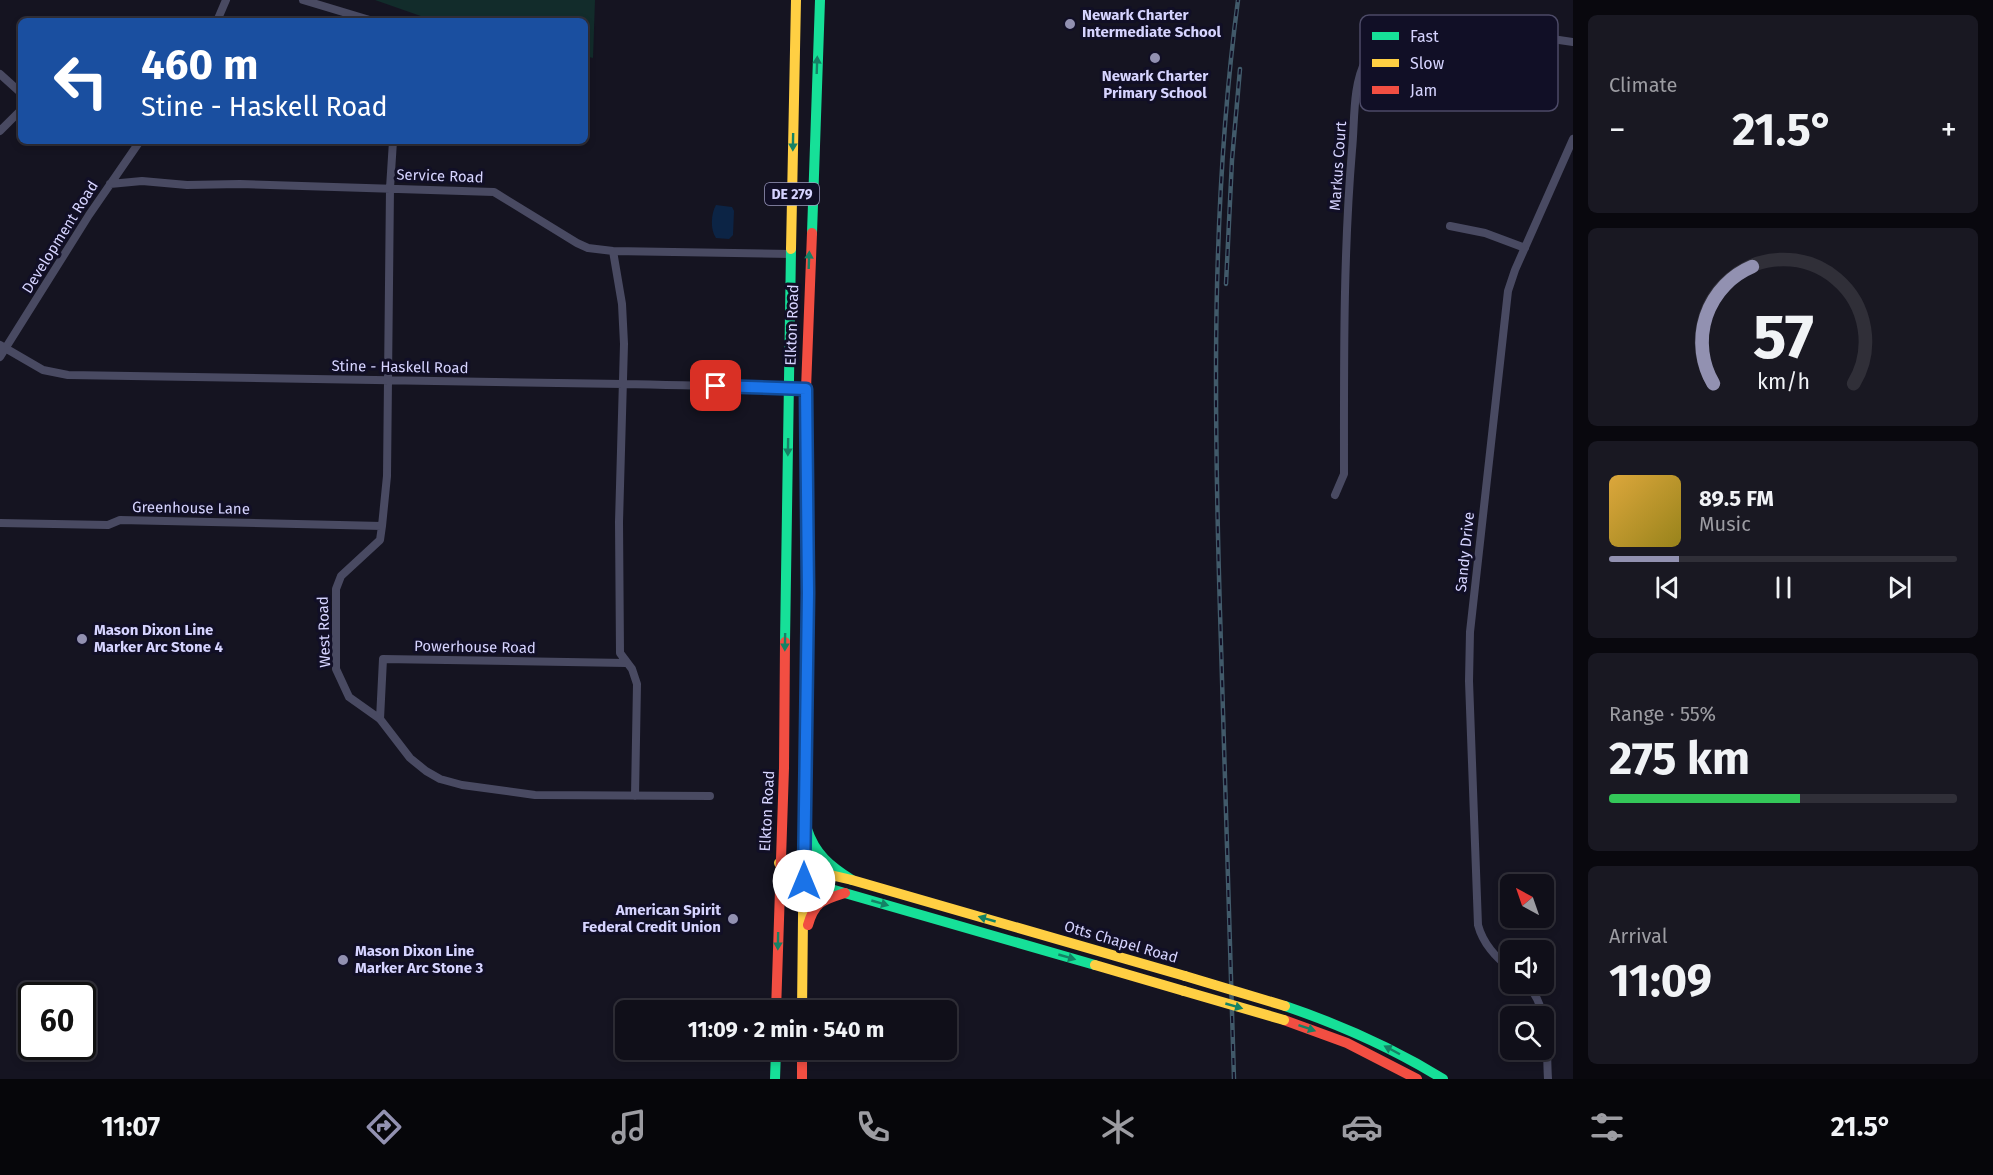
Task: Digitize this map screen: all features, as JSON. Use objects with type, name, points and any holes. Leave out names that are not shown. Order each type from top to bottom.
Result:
[{"type":"main road","name":"Elkton Road","points":[[776,1000],[779,863],[784,768],[788,388],[796,0]]},
{"type":"main road","name":"Elkton Road","points":[[802,1000],[808,593],[806,389],[820,0]]},
{"type":"main road","points":[[804,816],[810,840],[818,856],[829,866],[852,880]]},
{"type":"main road","name":"Otts Chapel Road","points":[[779,863],[852,880],[1285,1005],[1366,1036],[1443,1079]]},
{"type":"main road","name":"Otts Chapel Road","points":[[779,877],[845,892],[1284,1020],[1347,1043],[1417,1079]]},
{"type":"main road","points":[[804,940],[815,905],[845,892]]},
{"type":"main road","points":[[775,1079],[776,1060]]},
{"type":"main road","points":[[802,1060],[802,1079]]},
{"type":"street","points":[[218,18],[226,0]]},
{"type":"street","points":[[303,0],[363,18]]},
{"type":"street","name":"Markus Court","points":[[1558,40],[1573,42]]},
{"type":"street","points":[[0,74],[18,90]]},
{"type":"street","name":"Markus Court","points":[[1335,495],[1344,474],[1344,307],[1349,188],[1360,76]]},
{"type":"street","points":[[0,131],[18,113]]},
{"type":"street","name":"Sandy Drive","points":[[1500,959],[1489,948],[1480,934],[1478,925],[1468,664],[1470,632],[1511,280],[1573,139]]},
{"type":"street","name":"Development Road","points":[[3,346],[138,144]]},
{"type":"street","points":[[390,188],[393,144]]},
{"type":"street","name":"Service Road","points":[[110,184],[142,181],[187,185],[240,184],[494,192],[588,248],[613,251],[791,254]]},
{"type":"street","name":"West Road","points":[[390,188],[387,476],[382,526],[380,540],[341,576],[336,589],[336,669],[349,697],[380,719],[410,758],[432,775],[449,782],[535,795],[710,796]]},
{"type":"street","points":[[1450,226],[1485,233],[1524,248]]},
{"type":"street","points":[[613,251],[622,304],[624,344],[620,653],[632,669],[637,684],[635,796]]},
{"type":"street","points":[[0,357],[3,346]]},
{"type":"street","name":"Stine - Haskell Road","points":[[3,346],[43,370],[68,375],[806,389]]},
{"type":"street","name":"Greenhouse Lane","points":[[0,524],[108,525],[120,520],[382,526]]},
{"type":"street","name":"Powerhouse Road","points":[[380,719],[383,659],[626,663]]},
{"type":"street","points":[[1534,994],[1543,1013],[1548,1079]]},
{"type":"green space","points":[[375,0],[595,0],[593,58],[588,57],[588,18],[426,18]]},
{"type":"water","points":[[716,205],[732,207],[734,211],[733,235],[729,239],[716,238],[714,235],[712,222]]},
{"type":"railway","points":[[1234,1079],[1216,459],[1216,382],[1223,153],[1238,0]]},
{"type":"railway","points":[[1226,284],[1232,160],[1240,69]]},
{"type":"traffic: fast","points":[[812,233],[820,0]]},
{"type":"traffic: fast","points":[[785,642],[791,249]]},
{"type":"traffic: fast","points":[[807,829],[814,846],[824,859],[852,880]]},
{"type":"traffic: fast","points":[[779,877],[803,881],[1095,965]]},
{"type":"traffic: fast","points":[[1285,1006],[1366,1038],[1443,1079]]},
{"type":"traffic: fast","points":[[775,1079],[776,1060]]},
{"type":"traffic: slow","points":[[791,249],[796,0]]},
{"type":"traffic: slow","points":[[802,1000],[807,539]]},
{"type":"traffic: slow","points":[[779,863],[852,880],[1185,976]]},
{"type":"traffic: slow","points":[[1095,965],[1184,991]]},
{"type":"traffic: slow","points":[[1185,976],[1285,1006]]},
{"type":"traffic: slow","points":[[1184,991],[1284,1020]]},
{"type":"traffic: jam","points":[[807,539],[806,389],[812,233]]},
{"type":"traffic: jam","points":[[776,1000],[784,768],[785,642]]},
{"type":"traffic: jam","points":[[808,925],[817,906],[845,893]]},
{"type":"traffic: jam","points":[[1284,1020],[1347,1043],[1417,1079]]},
{"type":"traffic: jam","points":[[802,1060],[802,1079]]},
{"type":"place","name":"Newark Charter Intermediate School","points":[[1070,24]]},
{"type":"place","name":"Newark Charter Primary School","points":[[1155,58]]},
{"type":"place","name":"Mason Dixon Line Marker Arc Stone 4","points":[[82,639]]},
{"type":"place","name":"American Spirit Federal Credit Union","points":[[733,919]]},
{"type":"place","name":"Mason Dixon Line Marker Arc Stone 3","points":[[343,960]]},
{"type":"route","points":[[716,386],[806,389],[808,593],[804,881]]}]
